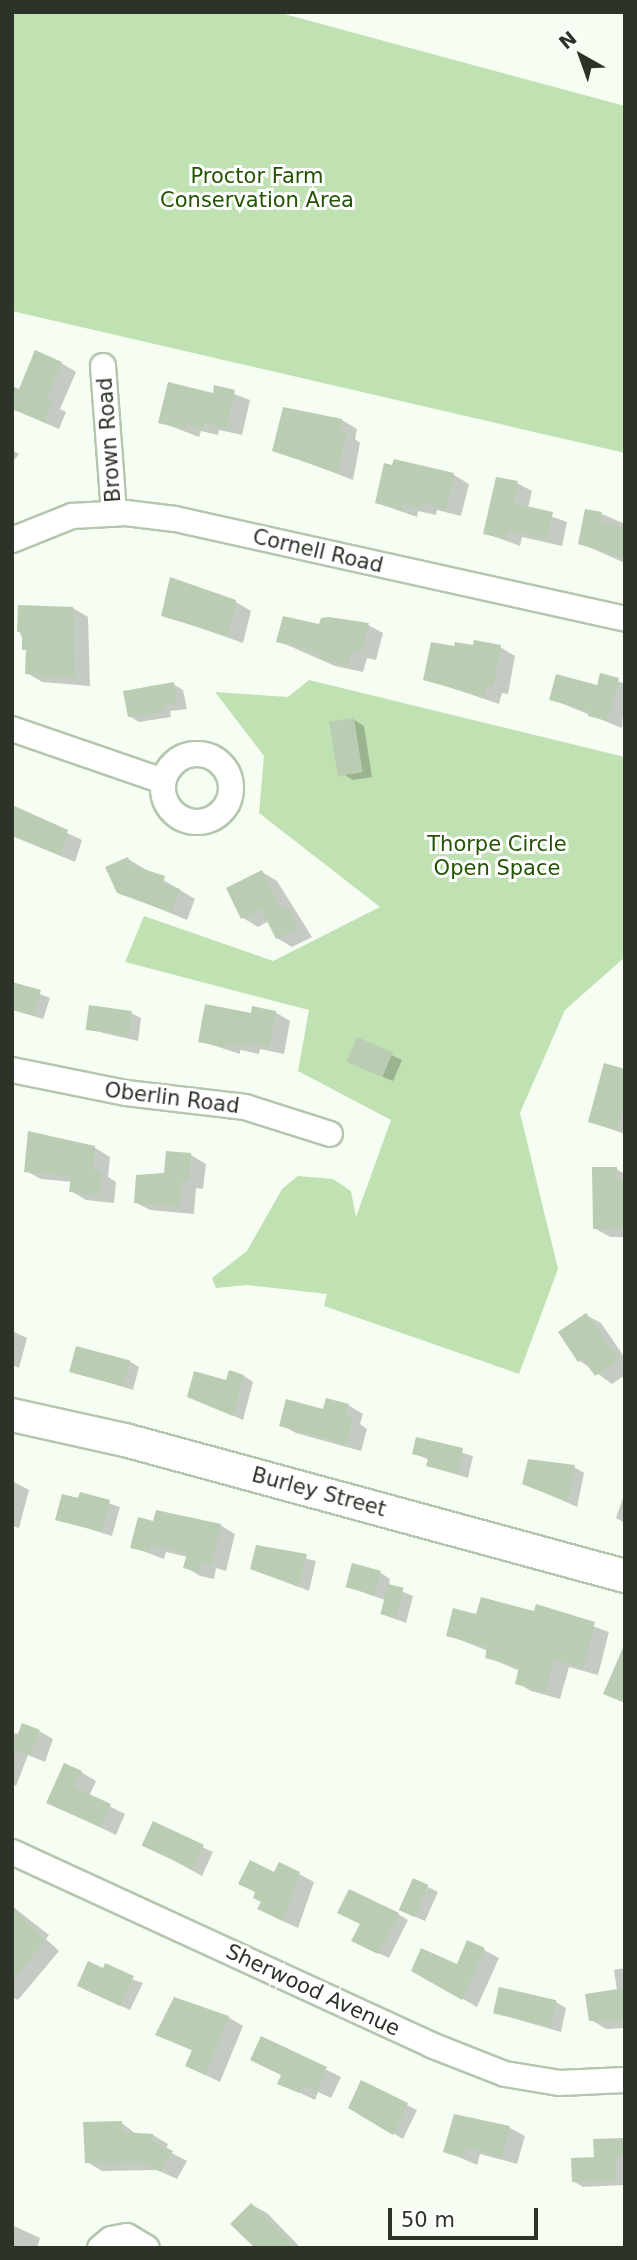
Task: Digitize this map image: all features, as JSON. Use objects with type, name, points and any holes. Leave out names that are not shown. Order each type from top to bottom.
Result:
[{"type":"main road","name":"Burley Street","points":[[12,1415],[139,1443],[625,1576]]},
{"type":"street","name":"Brown Road","points":[[103,366],[114,514]]},
{"type":"street","name":"Cornell Road","points":[[12,540],[72,516],[114,514],[174,519],[625,619]]},
{"type":"street","points":[[12,729],[34,740],[163,781]]},
{"type":"street","name":"Oberlin Road","points":[[12,1070],[126,1093],[246,1107],[330,1133]]},
{"type":"street","name":"Sherwood Avenue","points":[[12,1852],[431,2045],[505,2074],[561,2083],[625,2080]]},
{"type":"street","points":[[100,2248],[111,2239],[127,2236],[147,2248]]},
{"type":"green space","name":"Proctor Farm Conservation Area","points":[[12,12],[277,12],[625,106],[625,453],[12,311]]},
{"type":"green space","name":"Thorpe Circle Open Space","points":[[309,680],[625,757],[625,957],[565,1010],[520,1113],[558,1269],[519,1374],[324,1306],[327,1294],[247,1285],[216,1288],[212,1278],[247,1251],[282,1189],[298,1176],[333,1179],[351,1191],[356,1217],[391,1120],[298,1071],[309,1010],[125,962],[144,916],[273,961],[380,907],[259,813],[264,756],[215,692],[288,697]]},
{"type":"building","points":[[35,350],[62,362],[46,399],[52,402],[44,422],[12,408],[12,386],[19,389]]},
{"type":"building","points":[[168,382],[213,393],[214,385],[235,390],[227,428],[204,423],[203,428],[186,424],[184,429],[158,423]]},
{"type":"building","points":[[283,407],[342,419],[340,431],[346,432],[338,473],[272,451]]},
{"type":"building","points":[[394,459],[454,473],[446,509],[422,503],[421,508],[403,504],[401,510],[375,503],[384,463],[392,465]]},
{"type":"building","points":[[496,477],[518,481],[513,503],[553,512],[547,539],[507,530],[505,539],[483,534]]},
{"type":"building","points":[[585,509],[602,512],[600,523],[625,528],[625,558],[578,544]]},
{"type":"building","points":[[170,577],[236,600],[228,636],[161,616]]},
{"type":"building","points":[[18,605],[73,607],[75,678],[25,674],[26,650],[22,650],[22,632],[17,632]]},
{"type":"building","points":[[283,616],[319,624],[321,618],[329,617],[369,623],[361,653],[352,650],[348,665],[318,658],[320,652],[276,642]]},
{"type":"building","points":[[474,640],[501,645],[493,686],[487,685],[484,697],[423,680],[431,642],[454,646],[455,642],[473,645]]},
{"type":"building","points":[[600,673],[619,678],[607,721],[588,716],[590,711],[549,700],[556,674],[597,685]]},
{"type":"building","points":[[174,682],[177,704],[161,706],[162,712],[128,717],[123,691]]},
{"type":"building","points":[[354,718],[363,772],[338,776],[329,722]]},
{"type":"building","points":[[12,805],[68,830],[60,855],[12,835]]},
{"type":"building","points":[[128,857],[131,865],[165,876],[163,883],[180,889],[172,913],[117,893],[105,867]]},
{"type":"building","points":[[262,870],[282,911],[288,908],[298,928],[276,939],[261,909],[241,919],[226,888]]},
{"type":"building","points":[[12,982],[41,990],[33,1015],[12,1009]]},
{"type":"building","points":[[205,1004],[251,1013],[252,1006],[276,1011],[269,1046],[245,1042],[244,1046],[225,1043],[225,1047],[198,1042]]},
{"type":"building","points":[[89,1005],[132,1011],[128,1036],[86,1030]]},
{"type":"building","points":[[357,1037],[393,1052],[382,1077],[346,1062]]},
{"type":"building","points":[[604,1063],[625,1069],[625,1107],[616,1130],[588,1122]]},
{"type":"building","points":[[28,1131],[95,1146],[93,1171],[101,1171],[99,1195],[69,1192],[71,1176],[24,1172]]},
{"type":"building","points":[[166,1151],[191,1153],[189,1181],[181,1181],[179,1207],[134,1203],[136,1175],[164,1173]]},
{"type":"building","points":[[592,1167],[617,1167],[617,1180],[625,1180],[625,1229],[593,1229]]},
{"type":"building","points":[[586,1313],[619,1360],[595,1376],[583,1359],[578,1362],[558,1332]]},
{"type":"building","points":[[76,1346],[130,1360],[123,1387],[69,1372]]},
{"type":"building","points":[[229,1370],[244,1375],[233,1416],[187,1397],[194,1371],[226,1380]]},
{"type":"building","points":[[326,1398],[349,1404],[345,1416],[353,1418],[346,1444],[279,1426],[286,1399],[323,1409]]},
{"type":"building","points":[[416,1437],[463,1448],[458,1474],[426,1466],[428,1458],[412,1454]]},
{"type":"building","points":[[528,1459],[575,1465],[567,1502],[522,1484]]},
{"type":"building","points":[[80,1492],[110,1500],[102,1532],[55,1520],[62,1494],[78,1498]]},
{"type":"building","points":[[156,1510],[221,1524],[211,1564],[201,1561],[199,1572],[183,1568],[187,1553],[151,1544],[149,1552],[130,1548],[138,1517],[153,1521]]},
{"type":"building","points":[[256,1545],[307,1554],[299,1587],[250,1569]]},
{"type":"building","points":[[352,1563],[381,1571],[375,1595],[346,1587]]},
{"type":"building","points":[[388,1584],[404,1588],[396,1618],[381,1614]]},
{"type":"building","points":[[481,1597],[534,1611],[536,1604],[595,1622],[583,1668],[554,1660],[545,1692],[515,1684],[519,1667],[485,1658],[487,1647],[446,1636],[453,1608],[476,1614]]},
{"type":"building","points":[[625,1643],[625,1703],[603,1694]]},
{"type":"building","points":[[22,1723],[40,1730],[30,1755],[12,1748]]},
{"type":"building","points":[[64,1763],[82,1771],[74,1787],[111,1804],[100,1827],[46,1803]]},
{"type":"building","points":[[153,1821],[204,1845],[192,1869],[142,1845]]},
{"type":"building","points":[[250,1860],[274,1872],[279,1862],[300,1872],[283,1921],[257,1909],[261,1902],[253,1898],[255,1892],[238,1884]]},
{"type":"building","points":[[413,1878],[429,1885],[414,1917],[399,1910]]},
{"type":"building","points":[[349,1889],[399,1913],[378,1954],[351,1941],[360,1924],[337,1913]]},
{"type":"building","points":[[12,1906],[45,1941],[12,1980]]},
{"type":"building","points":[[467,1940],[485,1948],[462,2000],[411,1971],[421,1948],[457,1964]]},
{"type":"building","points":[[88,1961],[103,1968],[105,1963],[134,1976],[120,2006],[77,1986]]},
{"type":"building","points":[[499,1987],[556,2000],[550,2027],[493,2013]]},
{"type":"building","points":[[625,1988],[625,2020],[589,2021],[585,1994]]},
{"type":"building","points":[[174,1997],[229,2016],[205,2075],[185,2066],[192,2050],[155,2035]]},
{"type":"building","points":[[261,2036],[327,2067],[316,2091],[303,2085],[299,2093],[277,2084],[281,2075],[250,2060]]},
{"type":"building","points":[[361,2080],[408,2103],[393,2135],[348,2108]]},
{"type":"building","points":[[454,2114],[510,2126],[502,2157],[465,2147],[462,2158],[443,2152]]},
{"type":"building","points":[[122,2121],[123,2132],[153,2134],[152,2141],[173,2151],[161,2172],[141,2162],[85,2163],[83,2122]]},
{"type":"building","points":[[623,2138],[623,2156],[615,2156],[616,2180],[572,2182],[571,2158],[594,2157],[593,2139]]},
{"type":"building","points":[[251,2203],[297,2248],[255,2248],[230,2224]]}]
